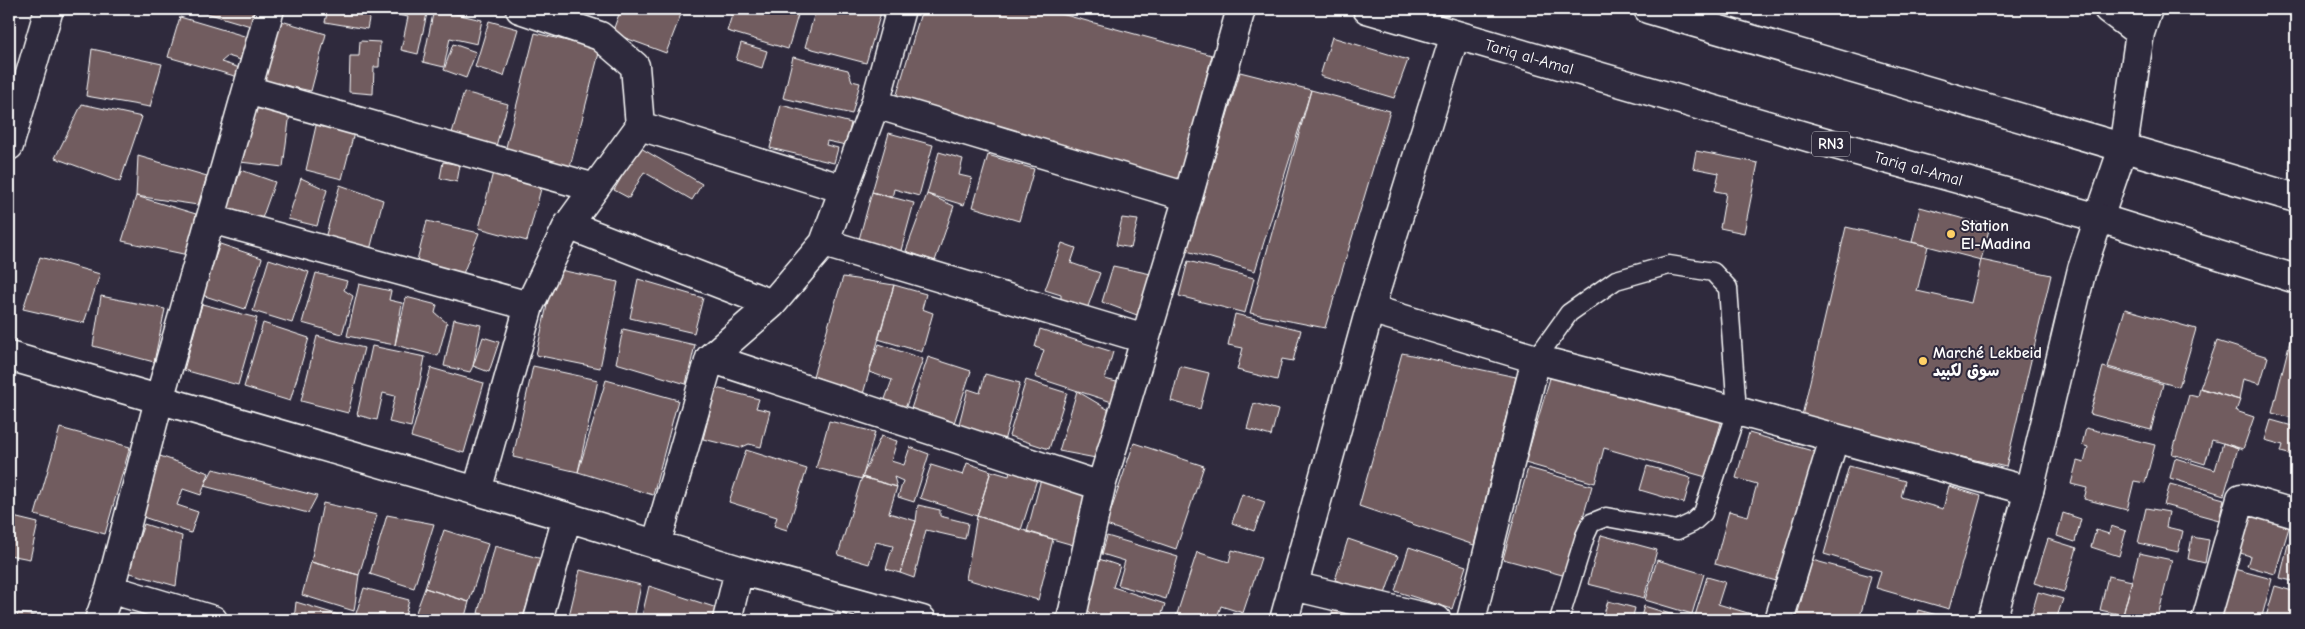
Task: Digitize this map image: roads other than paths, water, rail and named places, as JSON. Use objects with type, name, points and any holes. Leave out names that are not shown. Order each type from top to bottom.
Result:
[{"type":"main road","points":[[9,146],[49,9]]},
{"type":"main road","points":[[99,620],[110,589],[159,400],[270,9]]},
{"type":"main road","points":[[477,491],[529,306],[568,225],[640,126],[634,66],[600,36],[520,9]]},
{"type":"main road","points":[[656,545],[710,358],[772,304],[824,243],[875,104],[902,9]]},
{"type":"main road","points":[[1070,620],[1101,486],[1188,197],[1241,9]]},
{"type":"main road","name":"Tariq al-Amal","points":[[1366,9],[1832,144],[2099,218],[2296,279]]},
{"type":"main road","points":[[1648,9],[2296,198]]},
{"type":"main road","points":[[1992,620],[2029,491],[2082,270],[2123,148],[2144,21],[2108,9]]},
{"type":"main road","points":[[1284,620],[1370,309],[1455,35]]},
{"type":"main road","points":[[247,90],[595,188]]},
{"type":"main road","points":[[875,104],[1188,197]]},
{"type":"main road","points":[[640,126],[844,189]]},
{"type":"main road","points":[[211,219],[529,306]]},
{"type":"main road","points":[[568,225],[772,304]]},
{"type":"main road","points":[[824,243],[1145,339]]},
{"type":"main road","points":[[1370,309],[1536,358],[2029,491]]},
{"type":"main road","points":[[9,356],[567,517],[739,570],[922,620]]},
{"type":"main road","points":[[710,358],[1101,486]]},
{"type":"main road","points":[[1471,620],[1536,358]]},
{"type":"main road","points":[[1779,620],[1834,439]]},
{"type":"main road","points":[[2206,620],[2241,498],[2296,514]]},
{"type":"main road","points":[[538,620],[567,517]]},
{"type":"main road","points":[[727,620],[739,570]]},
{"type":"main road","points":[[1293,586],[1436,620]]},
{"type":"main road","points":[[110,589],[213,620]]},
{"type":"lane","points":[[1536,358],[1569,313],[1616,280],[1670,265],[1713,272],[1728,288],[1737,411],[1702,514],[1692,523],[1677,530],[1606,517],[1591,523],[1585,536],[1559,620]]},
{"type":"place","name":"Station El-Madina","points":[[1951,234]]},
{"type":"place","name":"Marché Lekbeid سوق لكبيد","points":[[1923,361]]}]
